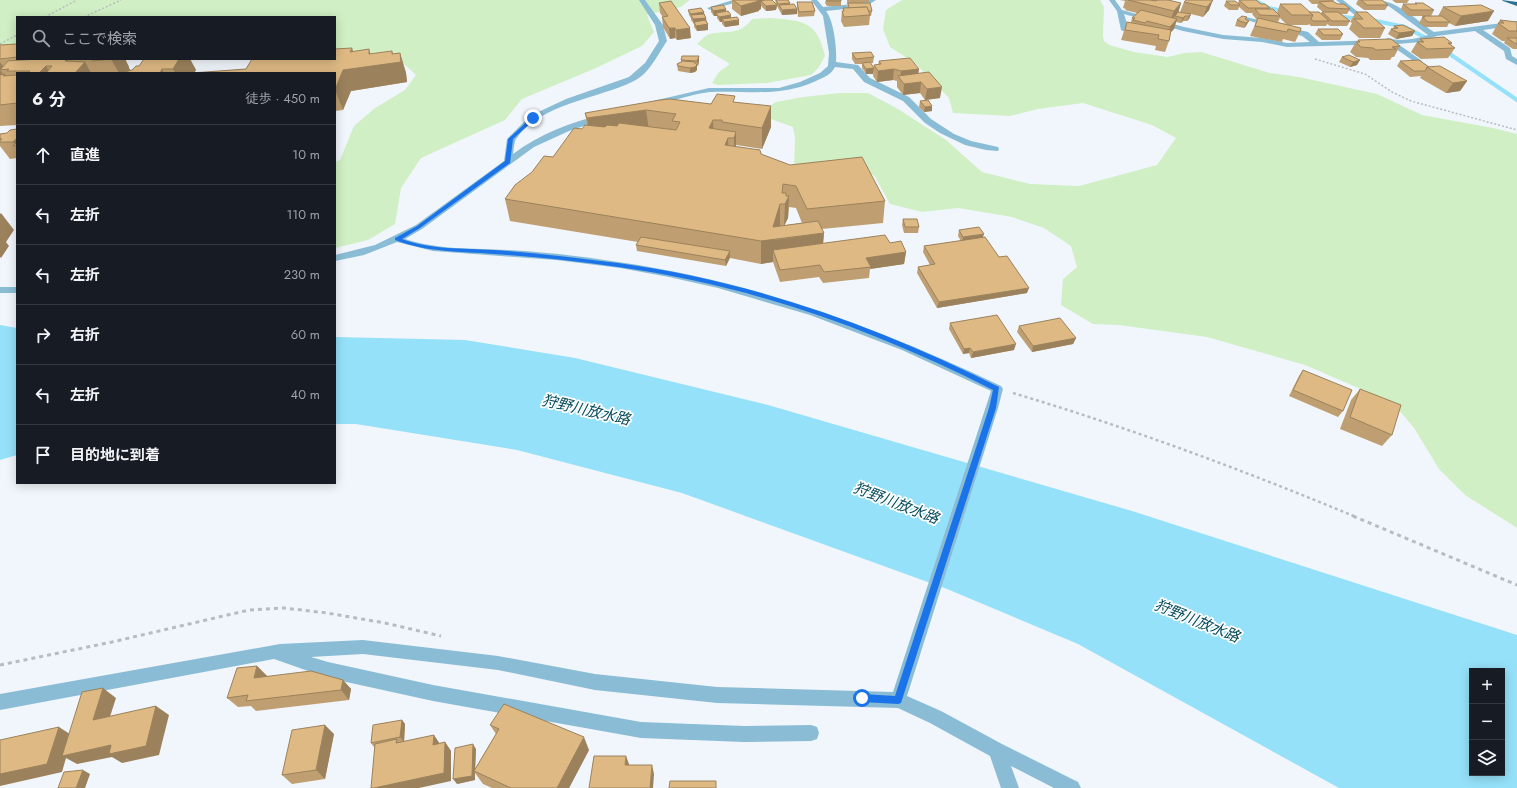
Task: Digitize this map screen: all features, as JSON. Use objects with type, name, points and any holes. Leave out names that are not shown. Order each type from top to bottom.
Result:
[{"type":"highway","points":[[1505,0],[1517,4]]},
{"type":"street","points":[[508,162],[511,139],[533,118],[569,101],[632,80],[648,64],[663,41],[659,25],[642,0]]},
{"type":"street","points":[[710,8],[741,0]]},
{"type":"street","points":[[644,106],[709,90],[761,91],[792,87],[823,75],[829,71],[832,64],[833,53],[826,16],[814,0]]},
{"type":"street","points":[[822,9],[865,5],[873,0]]},
{"type":"street","points":[[1112,0],[1120,10],[1125,30]]},
{"type":"street","points":[[1339,0],[1419,63]]},
{"type":"street","points":[[1378,0],[1392,6],[1433,35]]},
{"type":"street","points":[[1120,10],[1203,34],[1287,45],[1420,40],[1433,35],[1517,23]]},
{"type":"street","points":[[1246,19],[1304,34],[1317,44]]},
{"type":"street","points":[[1477,29],[1507,50],[1509,57],[1517,63]]},
{"type":"street","points":[[832,64],[858,68],[863,77],[907,100],[928,121],[960,140],[975,146],[995,149]]},
{"type":"street","points":[[336,258],[360,253],[397,239],[419,227],[531,145],[551,134],[576,124],[614,114]]},
{"type":"street","points":[[397,239],[414,246],[439,250],[492,252],[550,257],[633,267],[744,290],[805,308],[862,328],[952,366],[997,389],[898,700]]},
{"type":"street","points":[[0,290],[16,290]]},
{"type":"street","points":[[0,702],[274,652],[363,647],[498,663],[595,682],[718,695],[898,700],[951,724],[1072,788]]},
{"type":"street","points":[[274,652],[328,670],[433,693],[641,730],[744,734],[811,733]]},
{"type":"street","points":[[996,749],[1010,788]]},
{"type":"path","points":[[47,16],[77,0]]},
{"type":"path","points":[[86,16],[121,0]]},
{"type":"path","points":[[0,44],[16,36]]},
{"type":"path","points":[[1287,45],[1310,57],[1365,74],[1392,92],[1407,99],[1438,109],[1470,116],[1517,130]]},
{"type":"path","points":[[997,389],[1108,422],[1202,455],[1517,585]]},
{"type":"path","points":[[0,664],[112,642],[249,610],[284,608],[327,613],[385,623],[443,637]]},
{"type":"green space","points":[[0,0],[690,0],[681,7],[647,15],[654,32],[642,46],[596,68],[522,99],[505,120],[421,158],[401,188],[395,224],[368,240],[336,248],[336,162],[340,160],[354,126],[375,108],[405,90],[416,75],[404,64],[336,59],[336,16],[16,16],[16,55],[0,59]]},
{"type":"green space","points":[[902,0],[1100,0],[1104,7],[1104,41],[1109,45],[1134,52],[1168,57],[1184,53],[1201,52],[1270,73],[1299,77],[1377,94],[1422,115],[1517,134],[1517,528],[1465,495],[1439,469],[1414,428],[1393,403],[1305,365],[1207,337],[1119,325],[1093,324],[1061,305],[1063,279],[1077,267],[1071,246],[1044,228],[1012,217],[958,208],[922,212],[890,204],[874,175],[848,171],[794,169],[795,138],[793,127],[771,119],[763,110],[776,102],[840,93],[868,93],[898,109],[946,140],[982,172],[1030,184],[1079,186],[1157,165],[1176,138],[1152,125],[1083,103],[1038,109],[1010,116],[953,113],[949,98],[916,64],[890,47],[883,29],[886,10]]},
{"type":"green space","points":[[771,18],[800,22],[813,29],[822,44],[825,56],[819,67],[811,75],[767,83],[718,85],[712,83],[719,72],[730,64],[697,44],[708,35],[738,30],[752,19]]},
{"type":"water","points":[[0,325],[16,328],[16,455],[0,460]]},
{"type":"water","name":"狩野川放水路","points":[[336,337],[465,340],[575,358],[768,405],[1132,511],[1517,635],[1517,788],[1339,788],[1078,644],[947,589],[682,493],[517,450],[356,424],[336,424]]},
{"type":"building","points":[[733,0],[757,0],[759,1],[741,6]]},
{"type":"building","points":[[772,0],[777,5],[766,6],[761,1]]},
{"type":"building","points":[[776,0],[788,0],[790,3],[778,4]]},
{"type":"building","points":[[826,0],[841,0],[841,1],[827,1]]},
{"type":"building","points":[[1128,0],[1168,0],[1181,3],[1174,11]]},
{"type":"building","points":[[1186,0],[1213,0],[1207,7],[1184,2]]},
{"type":"building","points":[[1239,0],[1256,0],[1270,8],[1248,8]]},
{"type":"building","points":[[1361,0],[1382,0],[1388,5],[1367,5]]},
{"type":"building","points":[[671,1],[690,28],[676,30],[675,28],[669,28],[662,17],[668,16],[659,3]]},
{"type":"building","points":[[1226,1],[1235,1],[1240,5],[1231,5]]},
{"type":"building","points":[[1332,1],[1338,4],[1344,4],[1350,9],[1328,8],[1319,2]]},
{"type":"building","points":[[797,2],[812,2],[815,11],[799,12]]},
{"type":"building","points":[[848,3],[870,3],[872,11],[868,11],[867,7],[849,8]]},
{"type":"building","points":[[1415,3],[1423,3],[1434,10],[1411,10],[1403,4],[1417,4]]},
{"type":"building","points":[[794,4],[797,9],[782,10],[779,5]]},
{"type":"building","points":[[1280,4],[1301,4],[1313,15],[1292,15]]},
{"type":"building","points":[[723,5],[726,9],[713,11],[711,7]]},
{"type":"building","points":[[1481,5],[1494,11],[1461,16],[1443,7]]},
{"type":"building","points":[[867,7],[870,15],[844,17],[842,11],[844,11],[843,8]]},
{"type":"building","points":[[701,8],[704,12],[691,14],[688,10]]},
{"type":"building","points":[[1255,9],[1273,9],[1280,16],[1260,15]]},
{"type":"building","points":[[1141,10],[1177,19],[1170,27],[1147,21],[1145,23],[1133,20],[1135,18],[1132,18]]},
{"type":"building","points":[[728,11],[731,15],[719,17],[716,13]]},
{"type":"building","points":[[1178,12],[1191,14],[1183,18],[1175,16]]},
{"type":"building","points":[[1309,12],[1319,12],[1329,21],[1313,21],[1311,19],[1313,15]]},
{"type":"building","points":[[1322,12],[1338,12],[1350,21],[1332,21]]},
{"type":"building","points":[[1356,12],[1367,12],[1385,28],[1364,28],[1354,19],[1363,19]]},
{"type":"building","points":[[704,14],[706,18],[693,19],[691,15]]},
{"type":"building","points":[[1242,16],[1247,17],[1245,19],[1249,21],[1246,23],[1237,20]]},
{"type":"building","points":[[1423,16],[1442,16],[1450,22],[1428,22],[1422,17],[1425,17]]},
{"type":"building","points":[[737,17],[739,20],[724,22],[722,19]]},
{"type":"building","points":[[1258,18],[1301,28],[1300,32],[1288,29],[1287,32],[1255,26]]},
{"type":"building","points":[[705,20],[708,24],[696,26],[694,22]]},
{"type":"building","points":[[1500,20],[1517,22],[1517,31],[1509,31],[1498,23],[1504,23]]},
{"type":"building","points":[[1127,22],[1171,30],[1169,41],[1158,39],[1159,35],[1125,30]]},
{"type":"building","points":[[1403,25],[1415,31],[1399,33],[1391,29],[1398,28],[1394,26]]},
{"type":"building","points":[[1318,29],[1338,29],[1343,34],[1324,35]]},
{"type":"building","points":[[1444,37],[1452,43],[1448,43],[1455,48],[1427,49],[1417,42],[1424,42],[1420,39]]},
{"type":"building","points":[[1507,38],[1517,38],[1517,44],[1516,44]]},
{"type":"building","points":[[1391,39],[1400,46],[1392,47],[1396,49],[1376,50],[1373,48],[1361,47],[1356,42],[1360,42],[1358,40]]},
{"type":"building","points":[[16,44],[16,57],[0,59],[0,45]]},
{"type":"building","points":[[352,48],[350,52],[369,49],[369,54],[392,51],[392,54],[400,53],[401,62],[343,70],[336,88],[336,72],[206,72],[246,69],[251,60],[336,60],[336,49]]},
{"type":"building","points":[[871,52],[874,57],[856,59],[852,53]]},
{"type":"building","points":[[1349,55],[1360,60],[1353,62],[1342,57]]},
{"type":"building","points":[[682,56],[699,56],[697,61],[681,60]]},
{"type":"building","points":[[910,58],[919,69],[901,71],[894,69],[878,71],[874,65],[881,64],[879,61]]},
{"type":"building","points":[[66,60],[65,61],[85,62],[76,72],[47,72],[52,66],[46,66],[40,72],[7,71],[9,69],[0,70],[8,61]]},
{"type":"building","points":[[143,60],[178,60],[173,69],[162,69],[160,72],[128,72],[136,66],[139,66]]},
{"type":"building","points":[[1419,60],[1429,67],[1427,67],[1425,71],[1414,71],[1400,61]]},
{"type":"building","points":[[683,61],[694,62],[697,65],[690,68],[678,66],[677,64]]},
{"type":"building","points":[[870,62],[874,68],[866,69],[862,63]]},
{"type":"building","points":[[1440,66],[1467,81],[1453,83],[1427,67]]},
{"type":"building","points":[[929,72],[942,87],[927,89],[921,82],[904,84],[898,76]]},
{"type":"building","points":[[0,75],[16,75],[16,103],[0,105]]},
{"type":"building","points":[[717,94],[735,96],[733,102],[771,106],[762,128],[722,122],[722,120],[713,120],[709,128],[736,132],[734,138],[728,138],[725,145],[760,150],[761,154],[790,165],[862,157],[885,201],[807,209],[796,186],[783,184],[782,193],[786,193],[786,196],[789,196],[785,204],[780,204],[773,227],[818,221],[824,233],[761,241],[505,199],[515,185],[532,172],[544,156],[553,157],[574,128],[582,129],[585,125],[605,127],[607,125],[617,126],[619,123],[676,130],[680,122],[672,121],[676,114],[646,110],[587,118],[585,113],[670,99],[711,104]]},
{"type":"building","points":[[928,100],[932,106],[925,107],[920,101]]},
{"type":"building","points":[[16,129],[16,139],[13,142],[0,142],[2,139],[0,139],[0,134],[7,133],[10,130]]},
{"type":"building","points":[[903,219],[917,219],[919,227],[905,227]]},
{"type":"building","points":[[979,227],[984,234],[963,237],[959,230]]},
{"type":"building","points":[[885,235],[890,243],[901,241],[906,252],[866,258],[871,267],[824,272],[820,265],[780,270],[773,250]]},
{"type":"building","points":[[641,237],[730,251],[725,260],[636,245]]},
{"type":"building","points":[[985,237],[999,257],[1007,256],[1029,288],[939,302],[918,267],[935,264],[924,246]]},
{"type":"building","points":[[997,315],[1016,344],[973,352],[970,348],[964,349],[950,323]]},
{"type":"building","points":[[1060,318],[1076,338],[1033,346],[1019,326]]},
{"type":"building","points":[[1303,370],[1352,390],[1343,411],[1293,390]]},
{"type":"building","points":[[1360,389],[1401,405],[1392,435],[1350,417]]},
{"type":"building","points":[[257,666],[254,678],[311,671],[343,680],[341,690],[246,701],[248,695],[227,698],[237,668]]},
{"type":"building","points":[[103,688],[93,720],[156,706],[146,746],[109,754],[111,745],[62,756],[82,692]]},
{"type":"building","points":[[504,704],[584,737],[557,788],[511,788],[474,771],[499,729],[490,725]]},
{"type":"building","points":[[402,720],[400,737],[371,743],[373,725]]},
{"type":"building","points":[[325,725],[316,770],[282,775],[292,730]]},
{"type":"building","points":[[59,727],[47,764],[0,774],[0,740]]},
{"type":"building","points":[[434,735],[433,745],[445,742],[444,773],[371,788],[375,744],[397,739],[396,743]]},
{"type":"building","points":[[473,744],[472,776],[453,779],[455,748]]},
{"type":"building","points":[[594,756],[626,756],[625,765],[652,765],[650,788],[589,788]]},
{"type":"building","points":[[83,770],[76,788],[58,788],[64,772]]},
{"type":"building","points":[[670,781],[716,781],[716,788],[669,788]]},
{"type":"waterway","points":[[1254,0],[1269,8],[1284,11]]},
{"type":"waterway","points":[[1337,16],[1360,19]]},
{"type":"waterway","points":[[1371,20],[1405,27],[1430,40]]},
{"type":"waterway","points":[[1444,50],[1517,100]]},
{"type":"route","points":[[533,118],[511,139],[508,162],[419,227],[397,239],[414,246],[439,250],[492,252],[619,265],[707,281],[744,290],[805,308],[862,328],[952,366],[997,389],[898,700],[862,698]]}]
